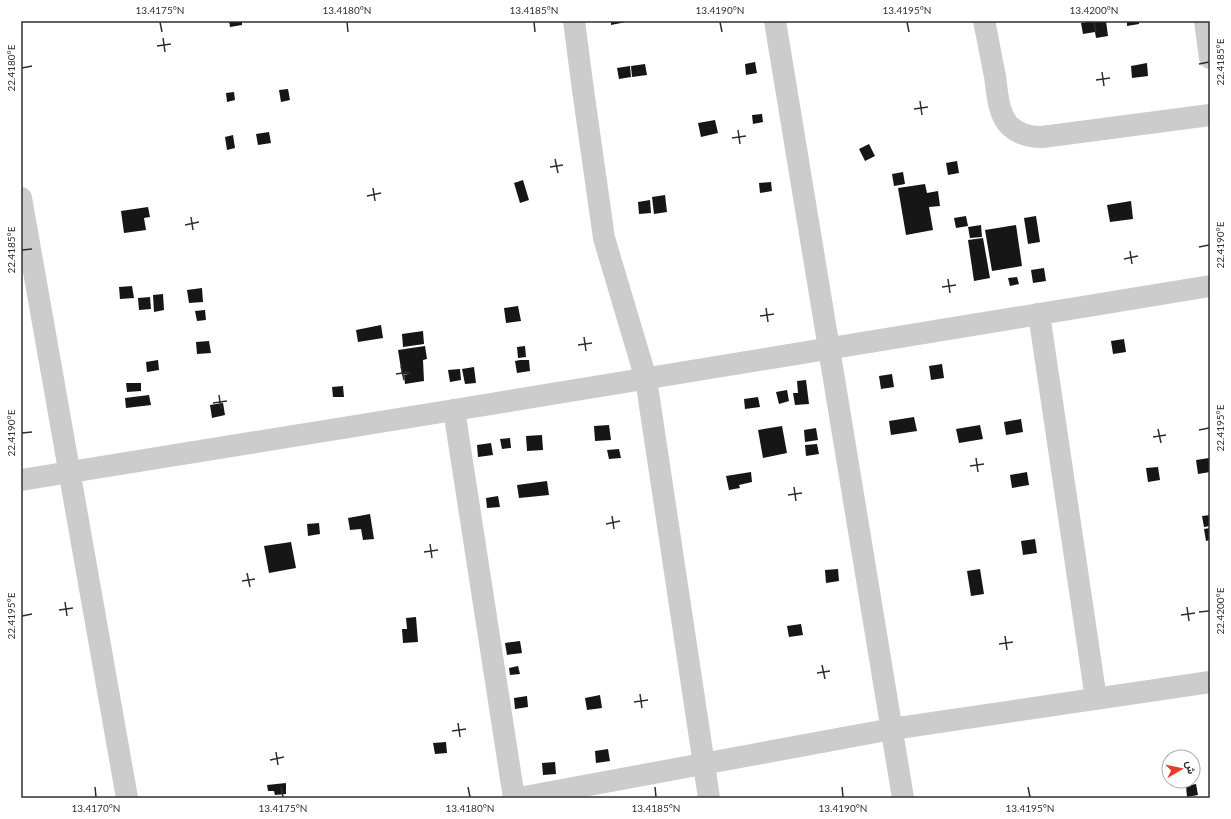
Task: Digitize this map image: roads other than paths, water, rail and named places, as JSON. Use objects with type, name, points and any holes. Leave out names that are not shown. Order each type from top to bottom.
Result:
[{"type":"street","points":[[574,21],[582,90],[604,238],[646,379],[709,798]]},
{"type":"street","points":[[775,21],[903,798]]},
{"type":"street","points":[[984,21],[1001,109],[1008,123],[1023,135],[1042,137],[1210,115]]},
{"type":"street","points":[[1205,21],[1210,58]]},
{"type":"street","points":[[21,198],[71,473],[127,798]]},
{"type":"street","points":[[21,480],[1210,286]]},
{"type":"street","points":[[1039,314],[1096,699]]},
{"type":"street","points":[[454,410],[514,798]]},
{"type":"street","points":[[519,798],[892,729],[1210,682]]}]
